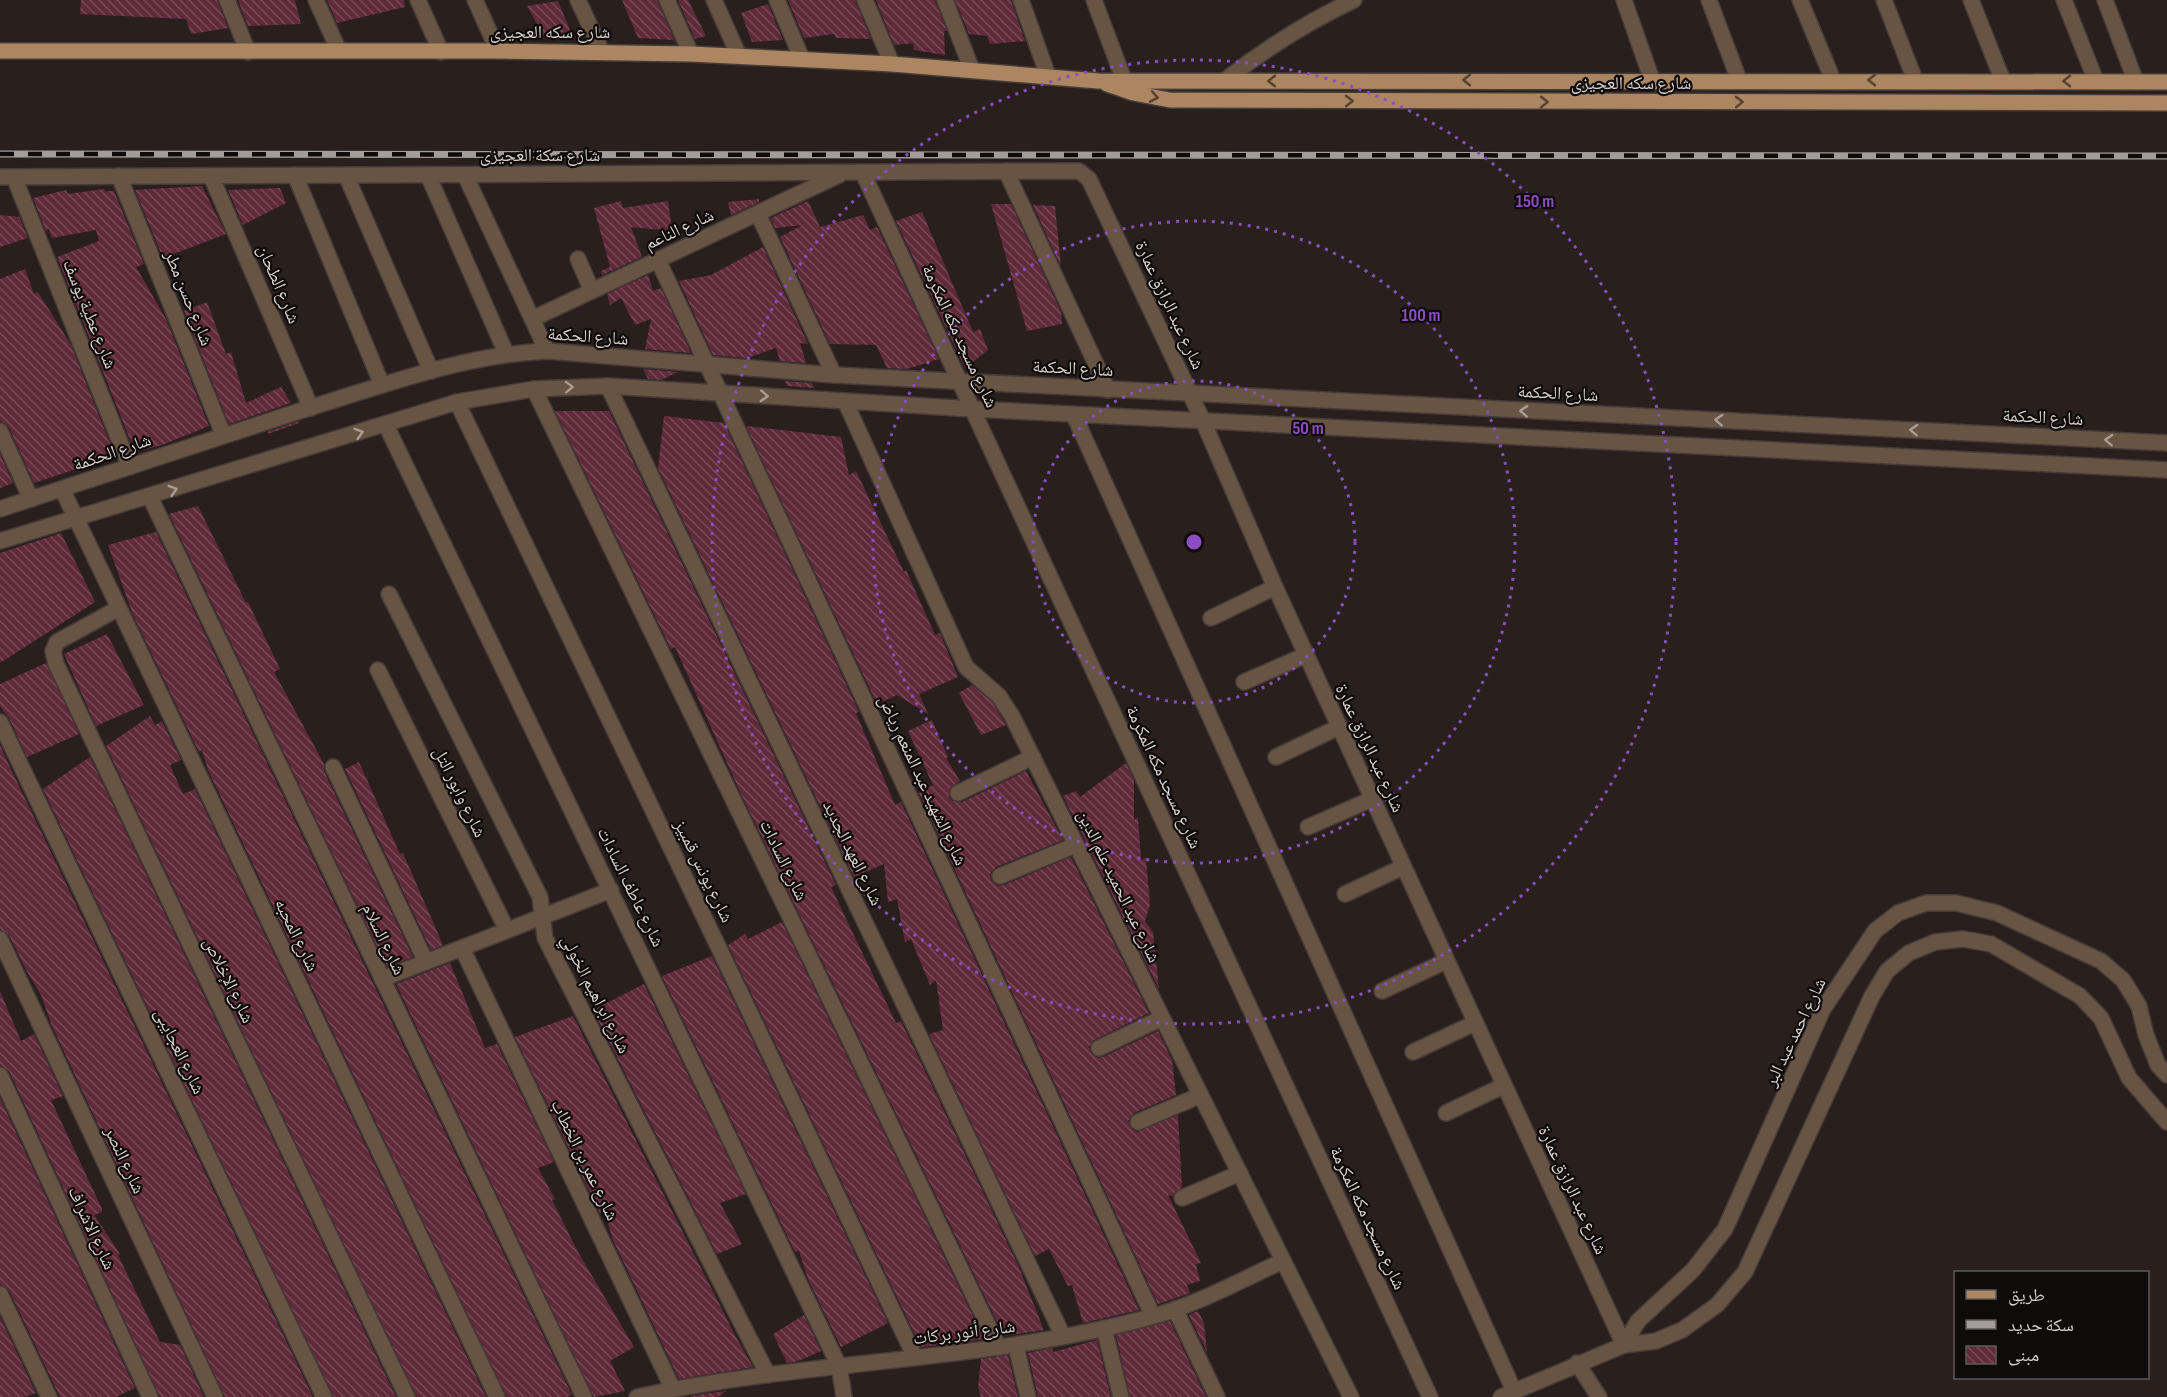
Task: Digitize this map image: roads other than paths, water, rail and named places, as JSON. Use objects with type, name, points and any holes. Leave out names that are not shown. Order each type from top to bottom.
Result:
[{"type":"main road","name":"شارع سكه العجيزى","points":[[0,51],[498,51],[691,54],[892,64],[1098,81],[2167,82]]},
{"type":"main road","name":"شارع سكه العجيزى","points":[[1098,81],[1133,93],[1170,100],[2167,103]]},
{"type":"street","points":[[227,0],[248,51]]},
{"type":"street","points":[[316,0],[339,51]]},
{"type":"street","points":[[418,0],[441,52]]},
{"type":"street","points":[[475,0],[498,51]]},
{"type":"street","points":[[578,0],[602,52]]},
{"type":"street","points":[[667,0],[691,54]]},
{"type":"street","points":[[714,0],[739,56]]},
{"type":"street","points":[[777,0],[802,59]]},
{"type":"street","points":[[865,0],[892,64]]},
{"type":"street","points":[[945,0],[972,70]]},
{"type":"street","points":[[1021,0],[1048,76]]},
{"type":"street","points":[[1094,0],[1124,80]]},
{"type":"street","points":[[1224,81],[1285,37],[1354,0]]},
{"type":"street","points":[[1624,0],[1652,80]]},
{"type":"street","points":[[1709,0],[1739,80]]},
{"type":"street","points":[[1800,0],[1833,80]]},
{"type":"street","points":[[1884,0],[1915,80]]},
{"type":"street","points":[[1971,0],[2003,81]]},
{"type":"street","points":[[2064,0],[2096,81]]},
{"type":"street","points":[[2105,0],[2136,82]]},
{"type":"street","points":[[1006,171],[1108,390]]},
{"type":"street","name":"شارع سكة العجيزى","points":[[7,177],[1079,171]]},
{"type":"street","name":"شارع عبد الرازق عمارة","points":[[1079,171],[1089,179],[1191,394],[1275,587],[1503,1086],[1624,1344]]},
{"type":"street","name":"شارع الناعم","points":[[532,319],[843,173]]},
{"type":"street","name":"شارع مسجد مكه المكرمة","points":[[863,173],[1430,1397]]},
{"type":"street","points":[[295,175],[382,385]]},
{"type":"street","points":[[346,175],[431,371]]},
{"type":"street","points":[[428,175],[506,353]]},
{"type":"street","points":[[465,175],[547,351]]},
{"type":"street","name":"شارع حسن مطر","points":[[119,176],[223,434]]},
{"type":"street","name":"شارع الطحان","points":[[210,176],[311,408]]},
{"type":"street","name":"شارع عطية يوسف","points":[[7,177],[130,466]]},
{"type":"street","points":[[758,214],[834,375]]},
{"type":"street","points":[[578,259],[592,291]]},
{"type":"street","name":"شارع الشهيد عبد المنعم رياض","points":[[658,260],[1153,1316]]},
{"type":"street","name":"شارع الحكمة","points":[[0,509],[223,434],[382,385],[506,353],[547,351],[834,375],[2167,442]]},
{"type":"street","points":[[0,542],[457,402],[534,388],[608,386],[1074,415],[2167,470]]},
{"type":"street","name":"شارع العهد الجديد","points":[[608,386],[1063,1336]]},
{"type":"street","name":"شارع السادات","points":[[534,388],[999,1348]]},
{"type":"street","name":"شارع عبد الحميد علم الدين","points":[[845,400],[966,667],[999,696],[1012,716],[1351,1397]]},
{"type":"street","name":"شارع يونس قمبيز","points":[[457,402],[915,1358]]},
{"type":"street","points":[[1074,415],[1507,1394],[1624,1344],[1656,1341],[1682,1330],[1717,1305],[1745,1272],[1872,996],[1887,972],[1909,953],[1935,942],[1963,939],[1991,944],[2080,996],[2101,1018],[2129,1078],[2167,1122]]},
{"type":"street","name":"شارع عاطف السادات","points":[[386,425],[839,1366],[844,1397]]},
{"type":"street","points":[[0,431],[31,499]]},
{"type":"street","name":"شارع المحبه","points":[[63,489],[497,1397]]},
{"type":"street","name":"شارع السلام","points":[[150,497],[584,1397]]},
{"type":"street","points":[[1211,618],[1275,587]]},
{"type":"street","name":"شارع ابراهيم الخولي","points":[[389,594],[540,897],[545,938],[768,1375]]},
{"type":"street","name":"شارع الإخلاص","points":[[119,608],[57,642],[53,651],[56,664],[407,1397]]},
{"type":"street","points":[[1244,682],[1306,655]]},
{"type":"street","name":"شارع وابور التل","points":[[378,670],[507,930]]},
{"type":"street","name":"شارع العجايبى","points":[[0,722],[324,1397]]},
{"type":"street","points":[[1276,757],[1340,727]]},
{"type":"street","points":[[958,793],[1033,758]]},
{"type":"street","points":[[333,767],[426,962]]},
{"type":"street","points":[[1308,827],[1372,799]]},
{"type":"street","points":[[1000,876],[1076,845]]},
{"type":"street","points":[[1345,894],[1403,867]]},
{"type":"street","points":[[382,979],[610,890]]},
{"type":"street","name":"شارع احمد عبد البر","points":[[1624,1344],[1638,1321],[1693,1270],[1725,1229],[1823,1009],[1875,931],[1898,913],[1926,903],[1956,903],[1997,913],[2101,961],[2123,980],[2139,1006],[2146,1035],[2158,1065],[2167,1075]]},
{"type":"street","name":"شارع النصر","points":[[0,939],[215,1397]]},
{"type":"street","name":"شارع عمر بن الخطاب","points":[[462,948],[673,1389]]},
{"type":"street","points":[[1382,991],[1446,961]]},
{"type":"street","points":[[1099,1048],[1162,1018]]},
{"type":"street","points":[[1413,1052],[1475,1023]]},
{"type":"street","name":"شارع الاشراف","points":[[0,1075],[150,1397]]},
{"type":"street","points":[[1446,1113],[1503,1086]]},
{"type":"street","points":[[1138,1122],[1201,1095]]},
{"type":"street","points":[[1182,1198],[1240,1173]]},
{"type":"street","name":"شارع أنور بركات","points":[[637,1397],[673,1389],[711,1390],[768,1375],[1016,1346],[1104,1328],[1175,1309],[1283,1261]]},
{"type":"street","points":[[0,1294],[49,1397]]},
{"type":"street","points":[[1175,1309],[1217,1397]]},
{"type":"street","points":[[1104,1328],[1121,1397]]},
{"type":"street","points":[[1016,1346],[1029,1397]]},
{"type":"street","points":[[1577,1363],[1599,1397]]},
{"type":"railway","points":[[0,154],[2167,156]]}]
